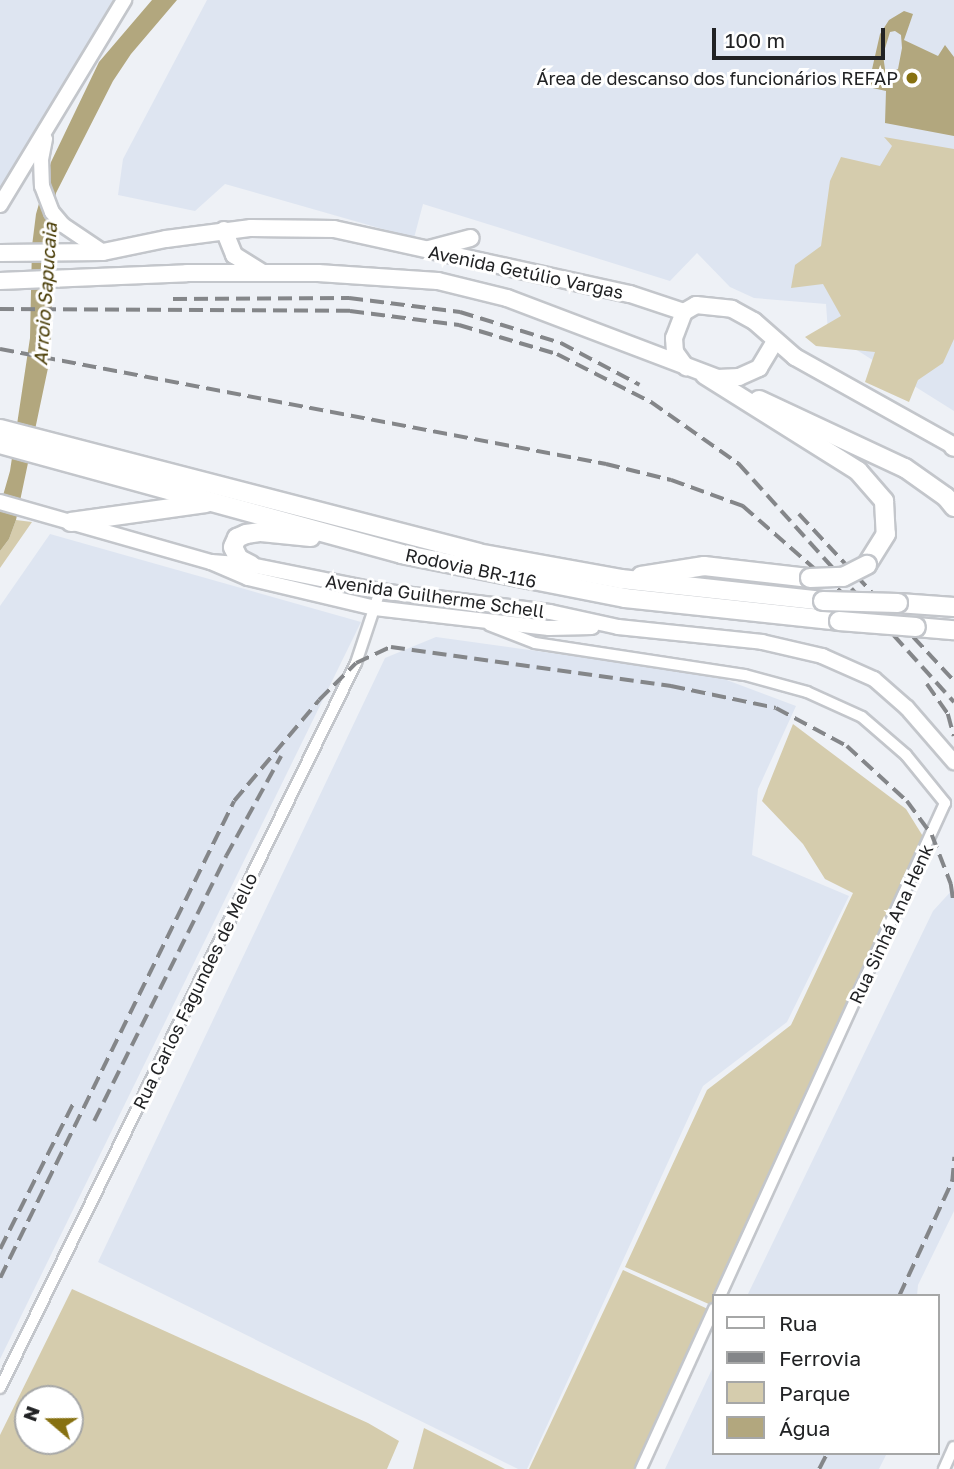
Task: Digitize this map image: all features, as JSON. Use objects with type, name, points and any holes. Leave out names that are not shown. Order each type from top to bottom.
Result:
[{"type":"highway","points":[[705,375],[905,468],[946,497],[954,507]]},
{"type":"highway","points":[[621,579],[704,566],[810,578],[843,576],[867,565],[886,534],[884,501],[858,471],[705,375]]},
{"type":"highway","name":"Rodovia BR-116","points":[[0,429],[55,451],[363,543],[625,598],[839,621],[954,630]]},
{"type":"highway","name":"Rodovia BR-116","points":[[0,444],[55,451],[478,553],[621,579],[823,601],[953,607]]},
{"type":"highway","points":[[71,522],[216,501]]},
{"type":"highway","points":[[251,565],[239,559],[233,547],[237,538],[246,534],[261,532],[363,543]]},
{"type":"main road","points":[[0,205],[124,0]]},
{"type":"main road","points":[[48,128],[41,159],[46,199],[63,225],[103,253]]},
{"type":"main road","name":"Avenida Getúlio Vargas","points":[[4,254],[103,253],[224,230],[334,229],[629,294],[684,312],[696,305],[732,309],[754,321],[795,357],[954,446]]},
{"type":"main road","points":[[224,230],[234,255],[265,274]]},
{"type":"main road","points":[[427,250],[471,238]]},
{"type":"main road","name":"Avenida Getúlio Vargas","points":[[3,279],[57,281],[187,273],[318,273],[438,281],[507,298],[617,337],[705,375]]},
{"type":"main road","points":[[684,312],[674,338],[676,352],[686,367]]},
{"type":"main road","points":[[705,375],[718,378],[748,374],[759,368],[775,341]]},
{"type":"main road","name":"Avenida Guilherme Schell","points":[[6,503],[211,562],[248,578],[375,608],[549,628],[618,627]]},
{"type":"main road","name":"Avenida Guilherme Schell","points":[[211,562],[251,565],[380,591],[551,612],[618,627],[762,642],[822,656],[874,679],[906,708],[953,761]]},
{"type":"main road","points":[[468,618],[471,602]]},
{"type":"street","name":"Rua Carlos Fagundes de Mello","points":[[0,1388],[350,675],[380,591]]},
{"type":"street","name":"Rua Sinhá Ana Henk","points":[[468,618],[535,643],[745,675],[807,692],[862,717],[906,755],[944,803],[721,1294]]},
{"type":"street","points":[[641,1469],[712,1313]]},
{"type":"street","points":[[944,1469],[954,1447]]},
{"type":"shaded area","points":[[0,0],[113,0],[0,196]]},
{"type":"shaded area","points":[[207,0],[954,0],[954,411],[828,332],[826,304],[754,298],[730,287],[697,253],[670,281],[423,204],[414,238],[225,184],[195,211],[118,195],[123,159]]},
{"type":"shaded area","points":[[50,534],[361,622],[0,1359],[0,606]]},
{"type":"shaded area","points":[[436,637],[716,676],[796,706],[758,789],[752,855],[849,896],[787,1022],[703,1086],[527,1469],[518,1469],[98,1262],[385,658]]},
{"type":"shaded area","points":[[954,888],[954,1211],[918,1285],[917,1294],[748,1294],[933,911]]},
{"type":"shaded area","points":[[712,1369],[712,1455],[886,1455],[879,1469],[665,1469]]},
{"type":"green space","points":[[884,137],[954,149],[954,339],[943,363],[918,380],[909,402],[865,382],[875,352],[816,346],[805,337],[841,316],[823,284],[791,288],[795,265],[821,246],[830,181],[841,157],[880,166],[892,146]]},
{"type":"green space","points":[[16,520],[32,522],[0,568],[0,551],[9,539]]},
{"type":"green space","points":[[793,724],[906,809],[924,838],[716,1294],[712,1294],[711,1305],[625,1267],[707,1090],[791,1025],[853,893],[825,879],[803,844],[762,801]]},
{"type":"green space","points":[[623,1270],[710,1310],[636,1469],[529,1469]]},
{"type":"green space","points":[[72,1289],[368,1423],[399,1441],[387,1469],[0,1469],[0,1435],[14,1407],[14,1455],[84,1455],[84,1385],[25,1385]]},
{"type":"green space","points":[[424,1428],[505,1469],[413,1469]]},
{"type":"water","name":"Arroio Sapucaia","points":[[152,0],[177,0],[131,54],[113,81],[56,193],[50,242],[52,324],[48,368],[16,520],[9,539],[0,551],[0,506],[10,471],[30,338],[32,246],[36,214],[51,162],[99,62]]},
{"type":"water","points":[[904,11],[913,14],[904,40],[938,56],[945,45],[954,57],[954,136],[885,123],[886,91],[868,87],[880,34],[889,20]],"holes":[[[895,31],[901,35],[902,48],[898,69],[889,73],[885,69],[883,55],[890,32]]]},
{"type":"railway","points":[[173,299],[349,298],[460,312],[561,343],[640,385]]},
{"type":"railway","points":[[0,309],[350,311],[459,325],[557,354],[651,402],[739,464],[954,702]]},
{"type":"railway","points":[[0,349],[606,464],[671,480],[743,506],[855,604]]},
{"type":"railway","points":[[799,514],[954,681]]},
{"type":"railway","points":[[0,1278],[234,801],[319,700],[356,663],[391,647],[671,686],[776,708],[847,746],[907,801],[932,835],[951,884],[954,905]]},
{"type":"railway","points":[[927,684],[948,714],[954,736]]},
{"type":"railway","points":[[94,1121],[226,856],[281,756]]},
{"type":"railway","points":[[0,1249],[75,1100]]},
{"type":"railway","points":[[952,1182],[954,1157]]},
{"type":"railway","points":[[900,1294],[954,1177]]},
{"type":"railway","points":[[819,1469],[826,1455]]},
{"type":"place","name":"Área de descanso dos funcionários REFAP","points":[[912,78]]}]
